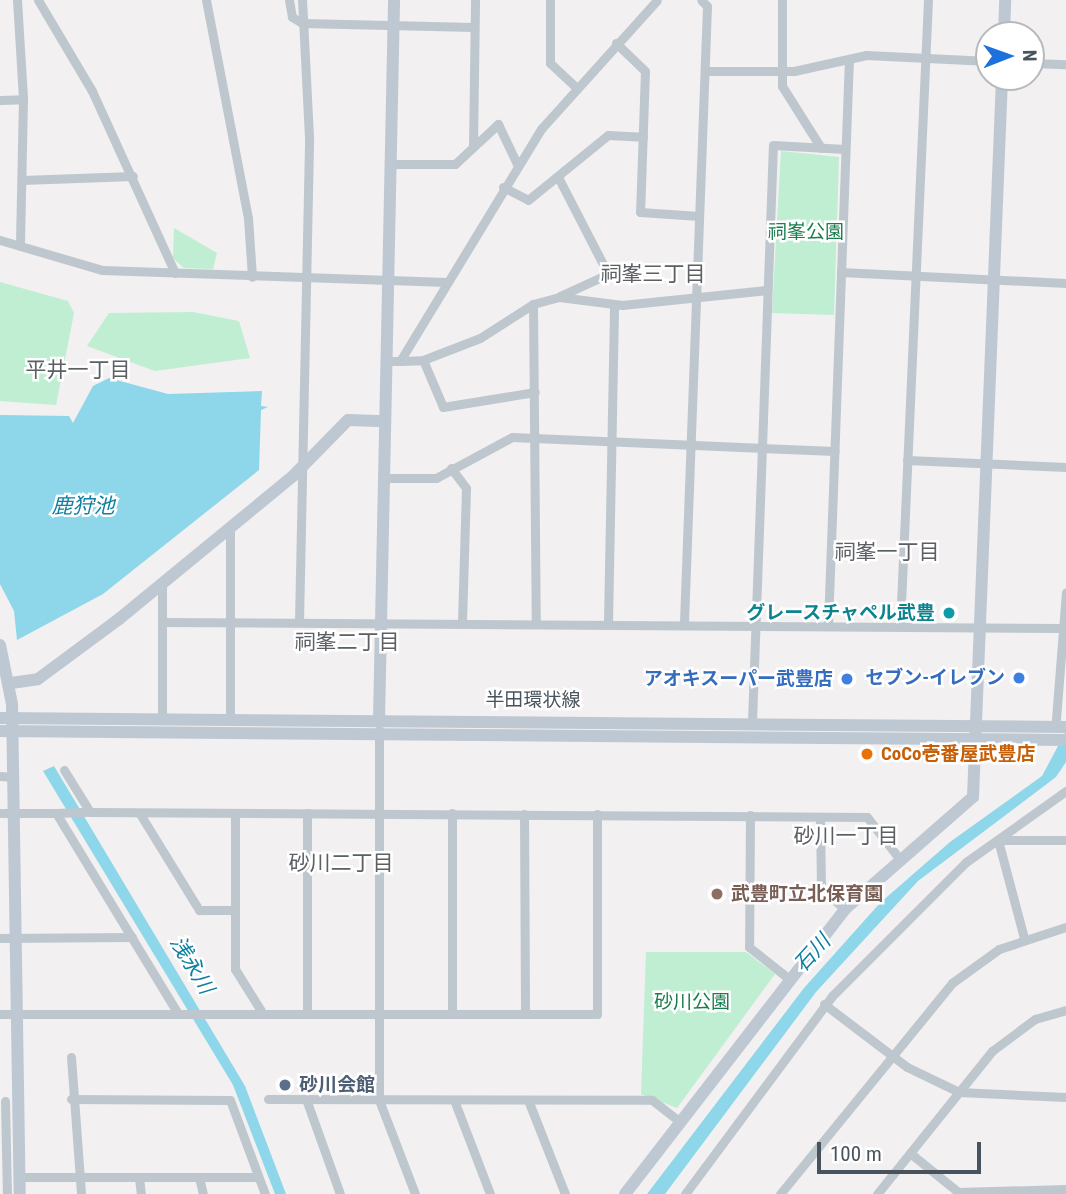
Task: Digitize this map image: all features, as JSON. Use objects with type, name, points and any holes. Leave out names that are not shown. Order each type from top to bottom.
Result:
[{"type":"street","points":[[17,0],[23,99],[20,246]]},
{"type":"street","points":[[38,0],[83,73],[133,176],[175,274]]},
{"type":"street","points":[[206,0],[248,218],[253,277]]},
{"type":"street","points":[[289,0],[292,17],[302,23],[474,27]]},
{"type":"street","points":[[299,622],[300,468],[309,137],[302,0]]},
{"type":"street","points":[[394,0],[389,282],[394,361],[385,421],[379,726],[379,1100],[415,1194]]},
{"type":"street","points":[[472,147],[475,0]]},
{"type":"street","points":[[550,0],[550,63],[575,86]]},
{"type":"street","points":[[394,361],[447,282],[517,164],[575,86],[656,0]]},
{"type":"street","points":[[684,622],[707,6],[701,0]]},
{"type":"street","points":[[782,0],[780,72],[821,148]]},
{"type":"street","points":[[900,626],[928,0]]},
{"type":"street","points":[[1004,21],[1005,0]]},
{"type":"street","points":[[616,43],[645,71],[640,212],[699,215]]},
{"type":"street","points":[[705,71],[780,72],[849,59],[975,60]]},
{"type":"street","points":[[828,625],[849,59]]},
{"type":"street","points":[[1045,63],[1066,64]]},
{"type":"street","points":[[625,1194],[678,1120],[845,909],[898,857],[968,805],[974,731],[1001,91]]},
{"type":"street","points":[[0,100],[23,99]]},
{"type":"street","points":[[392,164],[455,164],[498,124],[517,164]]},
{"type":"street","points":[[503,187],[528,200],[608,135],[643,137]]},
{"type":"street","points":[[752,722],[773,145],[845,149]]},
{"type":"street","points":[[22,180],[133,176]]},
{"type":"street","points":[[394,361],[423,360],[480,338],[533,304],[559,297],[608,274],[558,177]]},
{"type":"street","points":[[0,240],[102,270],[305,280],[447,282]]},
{"type":"street","points":[[841,272],[1066,283]]},
{"type":"street","points":[[559,297],[614,304],[695,299],[767,290]]},
{"type":"street","points":[[533,304],[537,438],[536,622]]},
{"type":"street","points":[[608,622],[614,304]]},
{"type":"street","points":[[423,360],[443,407],[535,392]]},
{"type":"street","points":[[11,682],[45,675],[230,528],[300,468],[348,420],[385,421]]},
{"type":"street","points":[[384,478],[436,478],[512,437],[835,451]]},
{"type":"street","points":[[907,460],[1066,467]]},
{"type":"street","points":[[451,468],[466,488],[462,622]]},
{"type":"street","points":[[230,528],[230,718]]},
{"type":"street","points":[[162,583],[162,719]]},
{"type":"street","points":[[1060,724],[1062,628],[1066,592]]},
{"type":"street","points":[[162,622],[684,622],[1062,628]]},
{"type":"street","points":[[0,645],[11,682],[6,725],[6,776],[15,938],[15,1013],[7,1101],[7,1194]]},
{"type":"street","name":"半田環状線","points":[[6,725],[230,718],[379,726],[752,722],[974,731],[1066,740]]},
{"type":"street","name":"半田環状線","points":[[6,725],[974,731],[1060,724]]},
{"type":"street","points":[[64,770],[90,812]]},
{"type":"street","points":[[685,1194],[824,1004],[966,862],[1066,791]]},
{"type":"street","points":[[7,813],[867,817],[898,857]]},
{"type":"street","points":[[57,813],[178,1014]]},
{"type":"street","points":[[235,813],[234,969],[262,1014]]},
{"type":"street","points":[[307,813],[307,1013]]},
{"type":"street","points":[[452,813],[452,1014]]},
{"type":"street","points":[[140,814],[200,910],[234,910]]},
{"type":"street","points":[[524,814],[525,1014]]},
{"type":"street","points":[[0,1014],[597,1014],[597,814]]},
{"type":"street","points":[[750,815],[749,947],[788,978]]},
{"type":"street","points":[[820,817],[821,889],[845,909]]},
{"type":"street","points":[[998,840],[1066,840]]},
{"type":"street","points":[[998,840],[1024,938]]},
{"type":"street","points":[[780,1194],[892,1054],[967,970],[1024,938],[1066,927]]},
{"type":"street","points":[[0,938],[132,937]]},
{"type":"street","points":[[824,1004],[892,1054],[959,1092],[1066,1097]]},
{"type":"street","points":[[877,1194],[1006,1037],[1066,1010]]},
{"type":"street","points":[[71,1057],[71,1099],[81,1194]]},
{"type":"street","points":[[71,1099],[230,1100],[265,1194]]},
{"type":"street","points":[[268,1099],[652,1100],[678,1120]]},
{"type":"street","points":[[306,1099],[340,1194]]},
{"type":"street","points":[[454,1100],[489,1194]]},
{"type":"street","points":[[528,1100],[565,1194]]},
{"type":"street","points":[[7,1101],[20,1177],[20,1194]]},
{"type":"street","points":[[910,1153],[958,1192],[1066,1189]]},
{"type":"street","points":[[20,1177],[258,1177]]},
{"type":"street","points":[[199,1177],[203,1194]]},
{"type":"street","points":[[139,1178],[142,1194]]},
{"type":"green space","name":"祠峯公園","points":[[781,151],[839,157],[834,315],[772,313]]},
{"type":"green space","points":[[174,228],[217,253],[213,269],[184,268],[173,258]]},
{"type":"green space","points":[[0,282],[68,301],[74,313],[56,405],[0,401]]},
{"type":"green space","points":[[193,312],[239,321],[250,358],[155,371],[87,346],[109,313]]},
{"type":"green space","name":"砂川公園","points":[[646,952],[746,952],[775,974],[677,1108],[641,1094]]},
{"type":"water","name":"鹿狩池","points":[[109,378],[168,394],[262,391],[261,406],[268,407],[261,410],[259,470],[103,594],[17,640],[14,611],[0,584],[0,415],[69,416],[73,423],[93,386]]},
{"type":"water","points":[[1066,731],[1066,762],[1056,777],[918,881],[816,992],[665,1194],[647,1194],[804,988],[880,903],[950,842],[1042,776]]},
{"type":"water","points":[[54,766],[245,1086],[286,1194],[275,1194],[233,1085],[43,771]]},
{"type":"place","name":"グレースチャペル武豊","points":[[949,613]]},
{"type":"place","name":"セブン-イレブン","points":[[1019,678]]},
{"type":"place","name":"アオキスーパー武豊店","points":[[847,679]]},
{"type":"place","name":"CoCo壱番屋武豊店","points":[[867,754]]},
{"type":"place","name":"武豊町立北保育園","points":[[717,894]]},
{"type":"place","name":"砂川会館","points":[[285,1085]]},
{"type":"district","name":"祠峯三丁目","points":[[653,274]]},
{"type":"district","name":"平井一丁目","points":[[78,370]]},
{"type":"district","name":"祠峯一丁目","points":[[887,552]]},
{"type":"district","name":"祠峯二丁目","points":[[347,642]]},
{"type":"district","name":"砂川一丁目","points":[[846,836]]},
{"type":"district","name":"砂川二丁目","points":[[341,863]]},
{"type":"water label","name":"石川","points":[[812,953]]},
{"type":"water label","name":"浅永川","points":[[192,965]]}]
